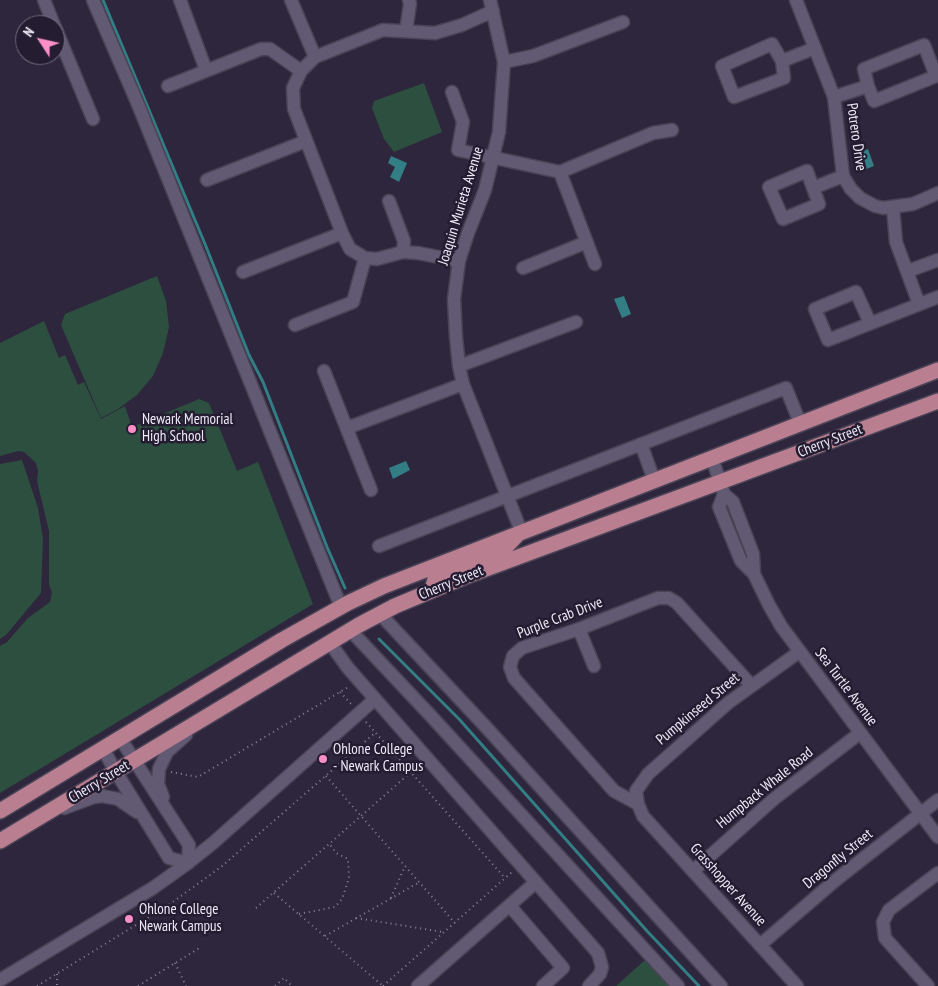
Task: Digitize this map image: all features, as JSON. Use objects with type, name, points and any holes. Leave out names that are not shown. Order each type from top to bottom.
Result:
[{"type":"main road","name":"Cherry Street","points":[[0,811],[282,640],[341,607],[384,586],[520,531],[938,370]]},
{"type":"main road","name":"Cherry Street","points":[[0,841],[380,614],[432,590],[722,488],[938,401]]},
{"type":"main road","points":[[432,590],[435,579],[439,575],[503,550],[520,531]]},
{"type":"street","points":[[44,0],[50,15]]},
{"type":"street","points":[[93,0],[341,607]]},
{"type":"street","points":[[180,0],[206,70]]},
{"type":"street","points":[[291,0],[315,57]]},
{"type":"street","points":[[406,31],[409,0]]},
{"type":"street","name":"Potrero Drive","points":[[796,0],[834,97],[843,176],[851,189],[860,198],[875,206],[892,208],[913,204],[938,193]]},
{"type":"street","points":[[459,261],[403,252],[376,259],[365,258],[350,249],[294,109],[293,88],[301,71],[315,57],[383,30],[435,33],[462,24],[491,6]]},
{"type":"street","name":"Joaquin Murieta Avenue","points":[[491,6],[504,62],[499,132],[485,190],[459,261],[454,299],[459,366],[463,384],[520,531]]},
{"type":"street","points":[[504,62],[533,56],[623,22]]},
{"type":"street","points":[[772,44],[782,61],[784,78],[734,97],[722,66],[772,44]]},
{"type":"street","points":[[924,45],[936,76],[874,101],[868,86],[864,69],[924,45]]},
{"type":"street","points":[[782,61],[815,48]]},
{"type":"street","points":[[168,86],[261,49],[270,49],[301,71]]},
{"type":"street","points":[[65,50],[93,119]]},
{"type":"street","points":[[834,97],[868,86]]},
{"type":"street","points":[[452,92],[463,122],[458,150],[560,172],[653,133],[672,130]]},
{"type":"street","points":[[207,180],[306,141]]},
{"type":"street","points":[[560,172],[595,264]]},
{"type":"street","points":[[813,188],[843,176]]},
{"type":"street","points":[[389,201],[404,241],[403,252]]},
{"type":"street","points":[[892,208],[896,242],[919,304]]},
{"type":"street","points":[[244,272],[342,233]]},
{"type":"street","points":[[523,268],[587,242]]},
{"type":"street","points":[[295,324],[353,302],[365,258]]},
{"type":"street","points":[[908,271],[938,260]]},
{"type":"street","points":[[870,323],[856,292],[815,308],[828,340],[938,297]]},
{"type":"street","points":[[459,366],[576,322]]},
{"type":"street","points":[[324,371],[370,490]]},
{"type":"street","points":[[346,428],[463,384]]},
{"type":"street","points":[[379,546],[786,388],[800,423]]},
{"type":"street","points":[[641,444],[654,480]]},
{"type":"street","name":"Sea Turtle Avenue","points":[[712,458],[722,488],[733,502],[753,554],[754,574],[768,605],[799,652],[938,837]]},
{"type":"street","name":"Purple Crab Drive","points":[[638,804],[614,791],[514,678],[510,667],[512,656],[522,648],[658,598],[669,598],[677,603],[751,685]]},
{"type":"street","points":[[380,614],[485,726],[720,986]]},
{"type":"street","points":[[579,628],[594,666]]},
{"type":"street","points":[[350,631],[431,716],[678,986]]},
{"type":"street","points":[[330,643],[375,700],[598,953],[602,966],[600,974],[589,986]]},
{"type":"street","name":"Pumpkinseed Street","points":[[638,804],[636,791],[648,774],[728,703],[799,652]]},
{"type":"street","points":[[0,980],[153,888],[188,863],[375,700]]},
{"type":"street","points":[[171,818],[158,784],[159,769],[167,752],[203,720]]},
{"type":"street","name":"Humpback Whale Road","points":[[693,871],[775,798],[860,733]]},
{"type":"street","points":[[120,738],[189,845],[188,863]]},
{"type":"street","points":[[103,749],[169,858],[188,863]]},
{"type":"street","points":[[43,816],[94,797],[102,796],[118,799],[143,817]]},
{"type":"street","name":"Dragonfly Street","points":[[760,945],[837,879],[938,800]]},
{"type":"street","name":"Grasshopper Avenue","points":[[638,804],[643,816],[797,986]]},
{"type":"street","points":[[928,986],[885,938],[883,922],[889,910],[938,873]]},
{"type":"street","points":[[418,986],[536,882]]},
{"type":"street","points":[[510,906],[563,968],[543,986]]},
{"type":"path","points":[[159,769],[198,777],[350,686]]},
{"type":"path","points":[[37,986],[170,904],[221,867],[376,732]]},
{"type":"path","points":[[386,743],[505,878]]},
{"type":"path","points":[[256,908],[426,758]]},
{"type":"path","points":[[326,775],[455,923]]},
{"type":"path","points":[[299,914],[335,907],[342,900],[349,878],[348,859],[336,853],[330,843]]},
{"type":"path","points":[[274,893],[383,986],[520,865]]},
{"type":"path","points":[[391,898],[404,866]]},
{"type":"path","points":[[325,936],[419,882]]},
{"type":"path","points":[[356,918],[444,932]]},
{"type":"path","points":[[138,986],[201,947]]},
{"type":"path","points":[[175,963],[185,985],[180,986]]},
{"type":"path","points":[[56,974],[57,986]]},
{"type":"path","points":[[275,986],[284,978],[292,986]]},
{"type":"shaded area","points":[[424,83],[442,132],[394,152],[384,139],[372,108],[374,101]]},
{"type":"shaded area","points":[[868,149],[874,166],[864,170],[861,165],[863,161],[861,157],[862,151]]},
{"type":"shaded area","points":[[391,156],[407,163],[399,182],[390,177],[395,167],[388,163]]},
{"type":"shaded area","points":[[157,276],[166,301],[169,327],[163,353],[153,376],[137,395],[118,409],[101,418],[61,325],[65,314]]},
{"type":"shaded area","points":[[624,296],[631,314],[622,318],[614,299]]},
{"type":"shaded area","points":[[44,321],[59,358],[65,355],[78,385],[84,382],[101,419],[125,406],[132,427],[199,399],[209,403],[237,471],[258,462],[313,604],[0,793],[0,646],[7,642],[28,618],[50,602],[52,593],[49,584],[49,531],[37,481],[38,471],[36,463],[24,452],[18,451],[0,456],[0,343]]},
{"type":"shaded area","points":[[22,460],[38,508],[43,539],[41,593],[6,635],[0,639],[0,464]]},
{"type":"shaded area","points":[[406,461],[410,470],[393,479],[389,468]]},
{"type":"shaded area","points":[[645,960],[669,986],[616,986]]},
{"type":"waterway","points":[[103,0],[205,244],[249,355],[263,382],[327,547],[345,588]]},
{"type":"waterway","points":[[379,639],[459,719],[647,931],[699,986]]},
{"type":"place","name":"Newark Memorial High School","points":[[132,429]]},
{"type":"place","name":"Ohlone College - Newark Campus","points":[[323,759]]},
{"type":"place","name":"Ohlone College Newark Campus","points":[[129,919]]}]
